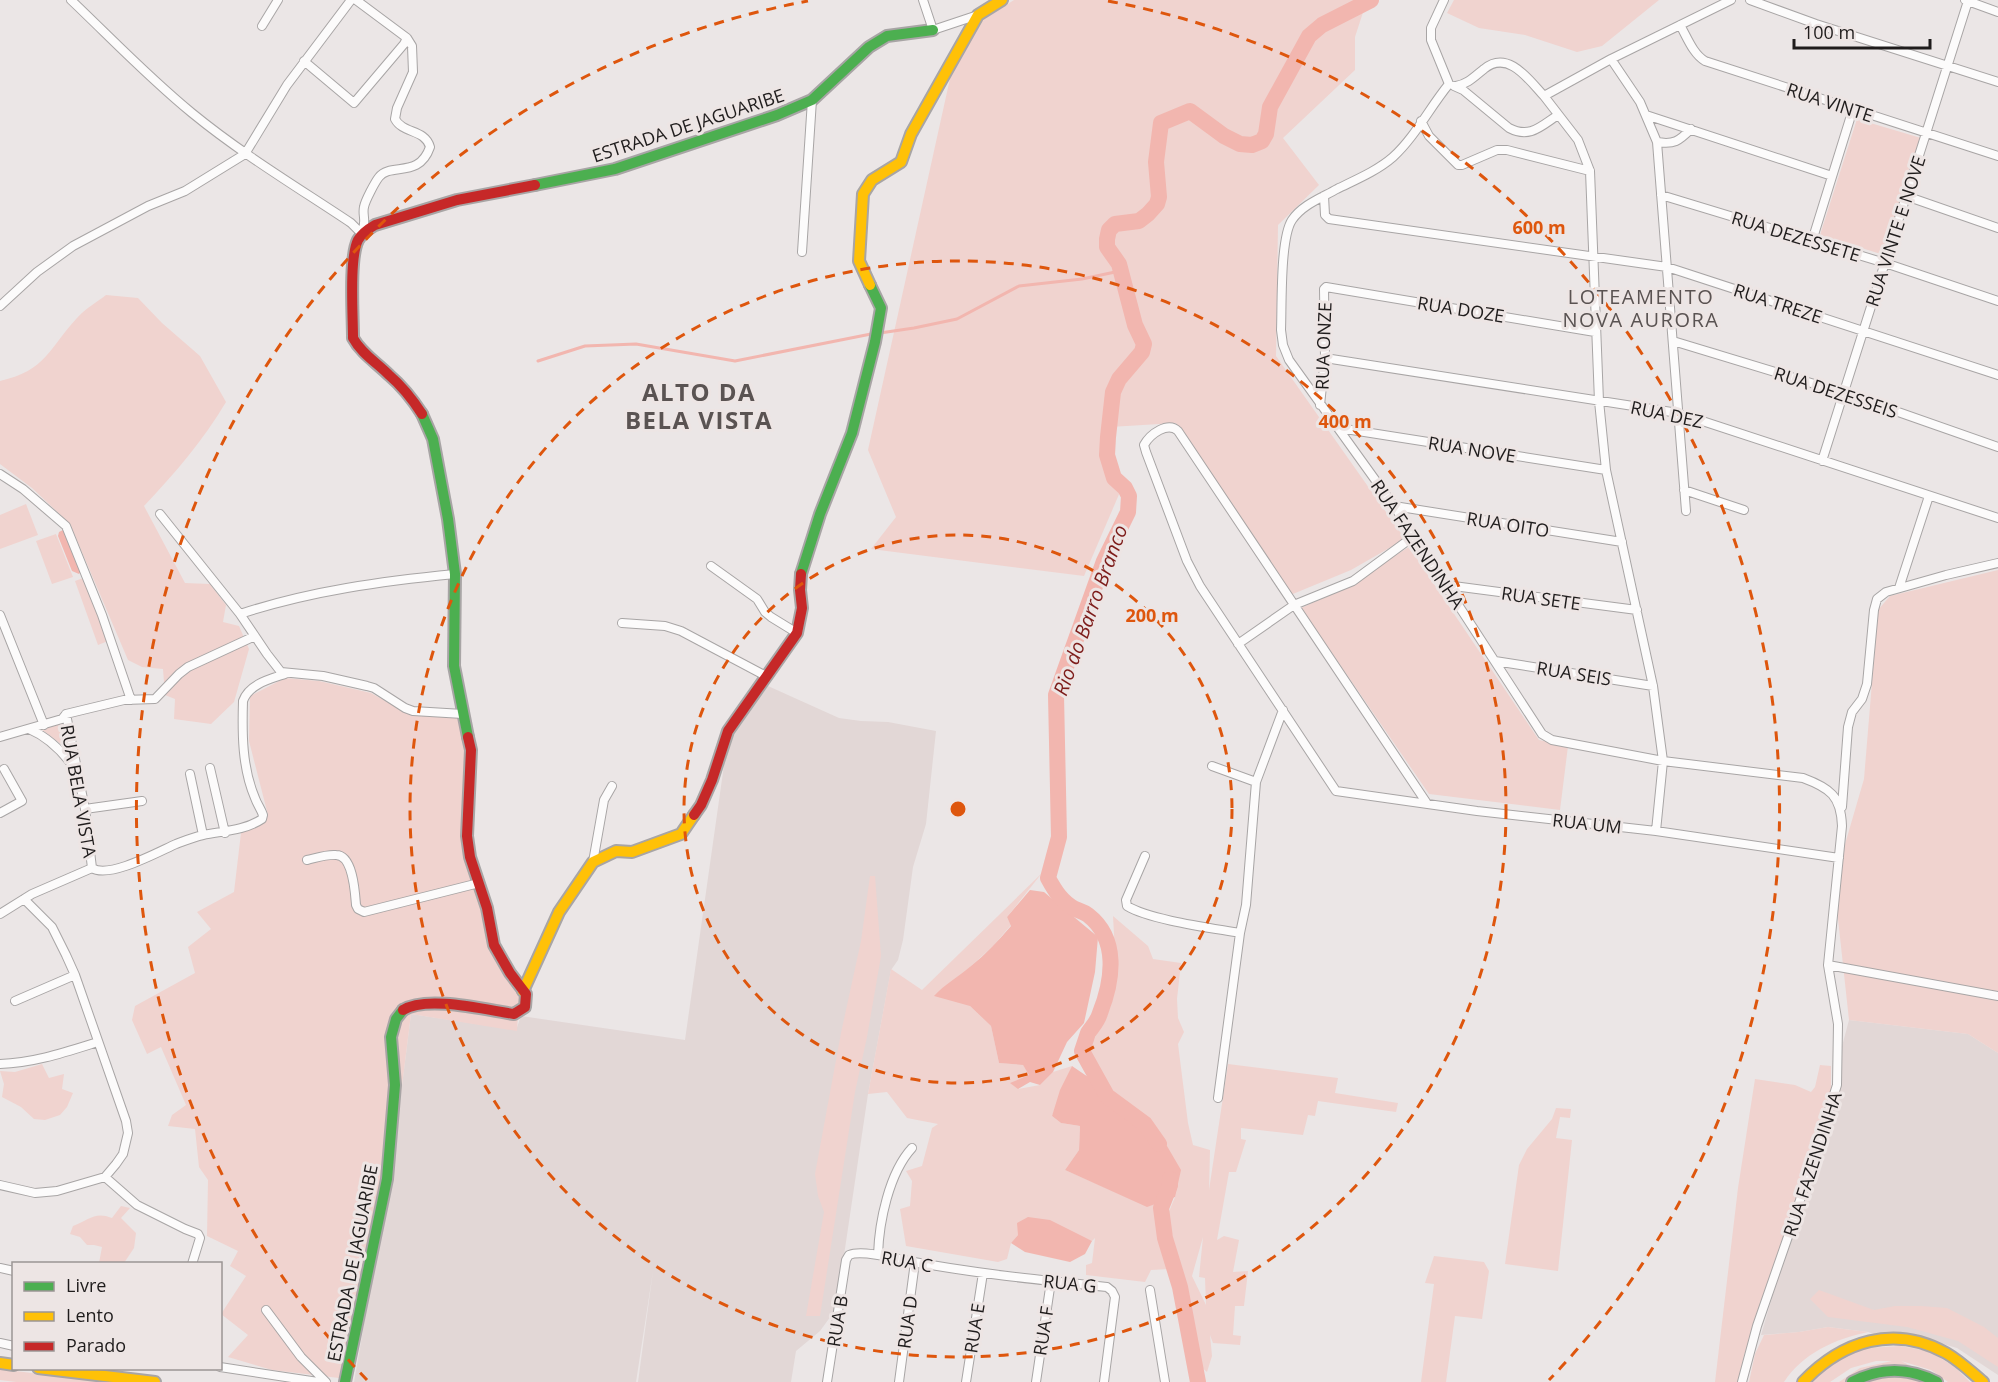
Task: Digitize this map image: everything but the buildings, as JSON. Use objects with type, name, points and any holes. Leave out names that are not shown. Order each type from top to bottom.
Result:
[{"type":"main road","points":[[593,862],[616,851],[632,852],[681,834],[701,805],[728,731],[797,633],[802,608],[801,574],[820,514],[852,433],[875,342],[881,308],[859,261],[863,194],[872,180],[901,162],[911,134],[978,15],[1002,0]]},
{"type":"main road","name":"ESTRADA DE JAGUARIBE","points":[[362,231],[458,200],[615,169],[777,115],[812,100],[869,47],[887,36],[933,30]]},
{"type":"main road","points":[[362,231],[353,254],[353,338],[357,346],[392,377],[426,420],[435,451],[448,519],[455,574],[454,666],[471,750],[468,836],[470,857],[487,908],[494,945],[523,991]]},
{"type":"main road","name":"ESTRADA DE JAGUARIBE","points":[[345,1382],[387,1179],[395,1085],[391,1037],[396,1019],[404,1009],[414,1004],[434,1003],[514,1014],[520,1012],[525,1007],[526,1001],[523,991],[559,912],[593,862]]},
{"type":"main road","points":[[1803,1382],[1820,1364],[1866,1340],[1904,1338],[1922,1342],[1945,1353],[1983,1382]]},
{"type":"main road","points":[[1852,1382],[1863,1375],[1892,1369],[1908,1370],[1937,1382]]},
{"type":"main road","points":[[55,1370],[155,1382]]},
{"type":"street","points":[[71,0],[154,81],[245,154],[351,223],[355,229],[362,231],[365,223],[363,208],[379,176],[385,172],[416,166],[425,158],[430,147],[424,137],[400,126],[395,118],[413,72],[412,46],[407,38],[356,0]]},
{"type":"street","points":[[262,26],[278,0]]},
{"type":"street","points":[[0,306],[38,272],[73,246],[148,206],[185,191],[245,154],[287,85],[351,0]]},
{"type":"street","points":[[923,0],[933,30],[978,15]]},
{"type":"street","points":[[1444,0],[1431,28],[1431,40],[1453,85],[1517,132],[1536,130],[1558,115]]},
{"type":"street","points":[[1544,96],[1611,59],[1731,0]]},
{"type":"street","points":[[1750,0],[1816,24],[1998,82]]},
{"type":"street","points":[[1965,1],[1998,12]]},
{"type":"street","name":"RUA VINTE E NOVE","points":[[1822,461],[1948,65],[1965,1]]},
{"type":"street","name":"RUA VINTE","points":[[1680,25],[1699,57],[1705,61],[1998,156]]},
{"type":"street","points":[[304,61],[354,103],[407,38]]},
{"type":"street","points":[[1611,59],[1646,115],[1657,142],[1686,511]]},
{"type":"street","points":[[1324,196],[1392,158],[1453,85],[1469,81],[1488,66],[1501,61],[1520,70],[1544,96],[1578,140],[1590,171],[1595,332],[1606,470],[1653,686],[1663,761],[1656,831]]},
{"type":"street","points":[[802,252],[812,100]]},
{"type":"street","points":[[1812,241],[1853,109]]},
{"type":"street","points":[[1646,115],[1832,176]]},
{"type":"street","points":[[1421,121],[1429,136],[1458,165],[1497,150],[1507,150],[1590,171]]},
{"type":"street","points":[[1657,142],[1669,144],[1681,139],[1691,129]]},
{"type":"street","name":"RUA DEZESSETE","points":[[1661,195],[1885,263],[1998,301]]},
{"type":"street","name":"RUA FAZENDINHA","points":[[1324,196],[1301,209],[1291,221],[1285,235],[1281,330],[1283,345],[1289,360],[1394,506],[1542,734],[1552,740],[1663,761],[1803,778],[1822,785],[1834,795],[1842,809],[1828,965],[1838,1024],[1837,1085],[1757,1326],[1742,1382]]},
{"type":"street","name":"RUA TREZE","points":[[1324,196],[1325,215],[1329,219],[1667,267],[1998,375]]},
{"type":"street","points":[[1906,196],[1998,228]]},
{"type":"street","name":"RUA ONZE","points":[[1320,405],[1325,357],[1324,290],[1326,287]]},
{"type":"street","name":"RUA DOZE","points":[[1326,287],[1595,332]]},
{"type":"street","name":"RUA DEZESSEIS","points":[[1673,341],[1844,393],[1998,447]]},
{"type":"street","name":"RUA DEZ","points":[[1325,357],[1678,413],[1998,518]]},
{"type":"street","points":[[1218,1098],[1240,933],[1246,905],[1256,782],[1283,710],[1200,585],[1187,561],[1144,445],[1155,433],[1168,427],[1178,431],[1426,802]]},
{"type":"street","name":"RUA NOVE","points":[[1339,428],[1606,470]]},
{"type":"street","points":[[0,474],[23,489],[66,525],[102,615],[127,700]]},
{"type":"street","points":[[1684,490],[1744,510]]},
{"type":"street","points":[[1899,588],[1929,496]]},
{"type":"street","name":"RUA OITO","points":[[1394,506],[1622,542]]},
{"type":"street","points":[[160,514],[240,614],[274,663],[285,674]]},
{"type":"street","points":[[1239,644],[1294,605],[1353,581],[1414,536]]},
{"type":"street","points":[[1842,809],[1848,727],[1852,712],[1865,694],[1877,599],[1899,588],[1998,563]]},
{"type":"street","points":[[711,566],[757,599],[771,617],[797,633]]},
{"type":"street","points":[[240,614],[273,603],[382,581],[455,574]]},
{"type":"street","name":"RUA SETE","points":[[1446,585],[1637,610]]},
{"type":"street","points":[[0,615],[44,725]]},
{"type":"street","points":[[622,622],[665,626],[681,631],[766,676]]},
{"type":"street","points":[[0,737],[62,719],[66,714],[127,700],[155,699],[188,667],[255,636]]},
{"type":"street","name":"RUA SEIS","points":[[1495,661],[1653,686]]},
{"type":"street","points":[[0,914],[32,894],[92,868],[97,871],[107,871],[203,835],[225,833],[262,819],[263,815],[247,771],[242,729],[244,696],[266,680],[285,674],[323,676],[375,688],[413,711],[464,714]]},
{"type":"street","name":"RUA UM","points":[[1283,710],[1336,790],[1477,811],[1656,831],[1839,858]]},
{"type":"street","name":"RUA BELA VISTA","points":[[66,714],[85,809],[92,868]]},
{"type":"street","points":[[29,729],[64,754],[77,772]]},
{"type":"street","points":[[1212,766],[1256,782]]},
{"type":"street","points":[[0,813],[22,801],[1,767]]},
{"type":"street","points":[[210,768],[225,833]]},
{"type":"street","points":[[189,774],[203,835]]},
{"type":"street","name":"ESTRADA DE JAGUARIBE","points":[[593,862],[604,800],[612,786]]},
{"type":"street","points":[[85,809],[142,801]]},
{"type":"street","points":[[307,860],[337,855],[345,859],[349,866],[356,905],[364,912],[479,883]]},
{"type":"street","points":[[1145,856],[1126,900],[1127,906],[1165,918],[1240,933]]},
{"type":"street","points":[[0,1185],[35,1193],[57,1191],[105,1177],[123,1154],[128,1134],[126,1121],[75,975],[52,927],[24,899]]},
{"type":"street","points":[[1828,965],[1998,996]]},
{"type":"street","points":[[15,1001],[75,975]]},
{"type":"street","points":[[0,1064],[19,1063],[52,1056],[98,1042]]},
{"type":"street","points":[[878,1255],[882,1218],[892,1184],[898,1169],[912,1148]]},
{"type":"street","points":[[105,1177],[137,1204],[198,1234],[200,1238],[192,1262]]},
{"type":"street","name":"RUA C","points":[[846,1260],[853,1253],[878,1255],[971,1272]]},
{"type":"street","name":"RUA B","points":[[828,1382],[846,1260]]},
{"type":"street","name":"RUA D","points":[[899,1382],[915,1262]]},
{"type":"street","name":"RUA G","points":[[971,1272],[1107,1287],[1112,1291],[1115,1297],[1104,1382]]},
{"type":"street","name":"RUA E","points":[[966,1382],[983,1273]]},
{"type":"street","name":"RUA F","points":[[1036,1382],[1051,1281]]},
{"type":"street","points":[[1150,1290],[1165,1382]]},
{"type":"street","points":[[266,1310],[301,1357],[326,1382]]},
{"type":"street","points":[[222,1366],[318,1382]]},
{"type":"shaded area","points":[[1014,0],[1367,0],[1355,37],[1355,70],[1283,138],[1319,185],[1278,225],[1276,356],[1405,539],[1351,570],[1288,596],[1176,423],[1110,427],[1120,492],[1084,576],[871,549],[896,517],[868,450],[951,74],[978,23]]},
{"type":"shaded area","points":[[1454,0],[1659,0],[1602,46],[1577,52],[1525,35],[1479,28],[1447,13]]},
{"type":"shaded area","points":[[1857,119],[1921,138],[1884,255],[1820,235]]},
{"type":"shaded area","points":[[106,295],[138,298],[162,323],[200,356],[226,402],[188,456],[144,506],[185,583],[210,584],[226,605],[223,622],[239,626],[249,649],[234,702],[211,724],[174,719],[175,699],[165,695],[163,669],[142,667],[128,660],[70,524],[32,488],[0,464],[0,381],[28,371],[37,364],[80,315]]},
{"type":"shaded area","points":[[26,504],[38,535],[0,549],[0,515]]},
{"type":"shaded area","points":[[63,530],[82,570],[79,574],[72,571],[58,536]]},
{"type":"shaded area","points":[[56,534],[73,577],[52,584],[36,541]]},
{"type":"shaded area","points":[[1409,547],[1539,740],[1568,746],[1560,810],[1429,794],[1301,608],[1332,594]]},
{"type":"shaded area","points":[[1998,570],[1998,1053],[1968,1034],[1849,1020],[1834,882],[1864,779],[1878,610],[1890,596]]},
{"type":"shaded area","points":[[83,578],[108,641],[98,645],[75,581]]},
{"type":"shaded area","points":[[285,678],[319,681],[371,693],[412,716],[459,713],[466,755],[464,835],[492,940],[525,993],[519,1001],[517,1031],[411,1014],[393,1157],[339,1378],[272,1370],[228,1357],[248,1335],[222,1312],[246,1276],[230,1266],[238,1251],[207,1236],[208,1180],[199,1167],[195,1129],[168,1126],[172,1115],[186,1105],[161,1047],[147,1054],[132,1020],[135,1006],[195,973],[188,947],[211,929],[197,912],[234,892],[241,833],[268,815],[249,741],[250,696]]},
{"type":"shaded area","points":[[768,686],[839,718],[888,722],[936,731],[926,824],[913,867],[903,940],[898,960],[891,970],[868,1094],[836,1309],[820,1331],[796,1351],[791,1382],[638,1382],[653,1271],[636,1382],[354,1382],[393,1157],[411,1014],[516,1030],[521,1016],[685,1040],[728,737]]},
{"type":"shaded area","points":[[66,721],[68,741],[61,744],[41,729]]},
{"type":"shaded area","points":[[1042,873],[1007,917],[1011,925],[994,945],[970,967],[970,1006],[991,1026],[999,1063],[1023,1065],[1030,1075],[1018,1089],[1040,1085],[1053,1072],[1072,1066],[1052,1116],[1061,1123],[1080,1126],[1079,1150],[1065,1170],[1147,1206],[1163,1202],[1161,1208],[1169,1269],[1151,1270],[1145,1282],[1086,1275],[1086,1265],[1092,1263],[1095,1238],[1092,1241],[1079,1236],[1018,1235],[1011,1243],[1007,1259],[998,1262],[906,1246],[900,1209],[910,1206],[912,1181],[906,1171],[922,1166],[932,1128],[938,1124],[907,1118],[887,1092],[868,1094],[891,969],[922,990]]},
{"type":"shaded area","points":[[870,876],[875,876],[881,956],[855,1092],[820,1316],[806,1316],[824,1212],[818,1196],[815,1174],[841,1033],[861,941]]},
{"type":"shaded area","points":[[1030,890],[1044,892],[1098,937],[1095,972],[1084,1023],[1067,1042],[1053,1072],[1040,1085],[1030,1082],[1018,1089],[1010,1083],[1029,1075],[1023,1065],[999,1063],[991,1026],[970,1006],[934,996],[977,961],[1002,936],[1011,926],[1007,917]]},
{"type":"shaded area","points":[[1113,916],[1148,946],[1153,959],[1181,963],[1177,999],[1178,1018],[1184,1032],[1178,1044],[1193,1145],[1210,1150],[1209,1190],[1228,1064],[1338,1078],[1335,1093],[1398,1103],[1396,1112],[1318,1101],[1315,1116],[1308,1115],[1303,1135],[1241,1128],[1241,1139],[1246,1140],[1236,1172],[1229,1172],[1217,1240],[1224,1236],[1239,1240],[1233,1272],[1248,1271],[1244,1306],[1235,1306],[1233,1335],[1241,1336],[1240,1345],[1213,1343],[1210,1335],[1212,1356],[1207,1372],[1199,1365],[1168,1214],[1175,1197],[1167,1146],[1105,1089],[1085,1057],[1111,1006],[1116,970]],"holes":[[[1203,1237],[1199,1277],[1205,1278],[1206,1305],[1192,1276]]]},
{"type":"shaded area","points":[[1849,1020],[1968,1034],[1998,1053],[1998,1375],[1957,1348],[1911,1335],[1877,1335],[1828,1327],[1761,1335],[1805,1186]]},
{"type":"shaded area","points":[[42,1064],[49,1078],[64,1074],[62,1089],[73,1093],[67,1107],[60,1115],[45,1120],[34,1119],[21,1107],[2,1097],[4,1084],[0,1071],[15,1072]]},
{"type":"shaded area","points":[[1820,1065],[1831,1066],[1831,1088],[1812,1160],[1744,1355],[1739,1382],[1715,1382],[1738,1188],[1755,1079],[1795,1085],[1811,1092],[1815,1087]]},
{"type":"shaded area","points":[[1072,1066],[1116,1096],[1167,1146],[1181,1170],[1175,1197],[1147,1207],[1065,1170],[1079,1150],[1080,1126],[1061,1123],[1052,1116],[1060,1090]]},
{"type":"shaded area","points":[[1556,1108],[1571,1109],[1570,1118],[1560,1117],[1556,1138],[1572,1140],[1558,1271],[1505,1264],[1519,1165],[1527,1149],[1552,1119]]},
{"type":"shaded area","points":[[121,1206],[130,1208],[121,1218],[136,1233],[134,1248],[125,1262],[99,1262],[102,1247],[87,1245],[80,1237],[70,1234],[73,1226],[92,1217],[101,1215],[112,1218]]},
{"type":"shaded area","points":[[1028,1217],[1050,1220],[1092,1241],[1085,1254],[1070,1262],[1025,1252],[1011,1243],[1018,1235],[1017,1223]]},
{"type":"shaded area","points":[[1434,1256],[1484,1262],[1489,1271],[1482,1319],[1455,1316],[1446,1382],[1421,1382],[1434,1284],[1425,1283]]},
{"type":"shaded area","points":[[1819,1290],[1874,1310],[1895,1306],[1947,1308],[1984,1327],[1998,1338],[1998,1367],[1958,1341],[1907,1327],[1828,1317],[1810,1299]]},
{"type":"shaded area","points":[[1828,1327],[1868,1332],[1832,1343],[1810,1355],[1784,1382],[1749,1382],[1755,1354],[1764,1335]]},
{"type":"shaded area","points":[[1900,1346],[1929,1351],[1955,1367],[1970,1382],[1948,1382],[1931,1370],[1901,1361],[1944,1382],[1839,1382],[1860,1368],[1892,1361],[1876,1361],[1851,1368],[1830,1382],[1810,1382],[1835,1361],[1866,1348]]},
{"type":"shaded area","points":[[0,1369],[102,1382],[0,1380]]},
{"type":"waterway","name":"Rio do Barro Branco","points":[[1159,1144],[1145,1124],[1107,1096],[1082,1051],[1088,1033],[1099,1016],[1108,987],[1109,948],[1098,925],[1086,914],[1066,903],[1048,878],[1059,837],[1056,695],[1104,561],[1128,512],[1129,496],[1125,488],[1114,478],[1107,455],[1108,437],[1113,392],[1119,379],[1142,352],[1144,344],[1135,325],[1119,264],[1107,247],[1107,239],[1109,230],[1115,224],[1139,221],[1157,204],[1159,197],[1156,162],[1161,123],[1190,111],[1224,136],[1240,144],[1252,145],[1262,141],[1266,134],[1270,107],[1309,36],[1322,25],[1371,0]]},
{"type":"waterway","points":[[880,333],[957,319],[1019,286],[1082,279],[1120,271]]},
{"type":"waterway","points":[[538,361],[585,346],[636,344],[735,361],[871,334]]},
{"type":"waterway","name":"Rio do Barro Branco","points":[[1170,1179],[1161,1208],[1165,1238],[1180,1287],[1198,1382]]},
{"type":"traffic: fast","points":[[535,185],[615,169],[777,115],[812,100],[869,47],[887,36],[933,30]]},
{"type":"traffic: fast","points":[[801,574],[820,514],[852,433],[875,342],[881,308],[870,285]]},
{"type":"traffic: fast","points":[[422,414],[433,439],[448,519],[455,574],[454,666],[468,737]]},
{"type":"traffic: fast","points":[[345,1382],[387,1179],[395,1085],[391,1037],[396,1019],[403,1010]]},
{"type":"traffic: fast","points":[[1852,1382],[1884,1371],[1905,1371],[1937,1382]]},
{"type":"traffic: slow","points":[[870,285],[859,261],[863,194],[872,180],[901,162],[911,134],[978,15],[1002,0]]},
{"type":"traffic: slow","points":[[523,991],[559,912],[593,862],[616,851],[632,852],[681,834],[694,815]]},
{"type":"traffic: slow","points":[[1803,1382],[1834,1356],[1870,1341],[1888,1339],[1927,1344],[1961,1363],[1983,1382]]},
{"type":"traffic: slow","points":[[0,1363],[12,1365]]},
{"type":"traffic: slow","points":[[55,1370],[155,1382]]},
{"type":"traffic: jam","points":[[422,414],[403,388],[365,353],[353,338],[352,273],[358,240],[365,231],[375,225],[457,200],[535,185]]},
{"type":"traffic: jam","points":[[694,815],[712,780],[728,731],[797,633],[802,608],[801,574]]},
{"type":"traffic: jam","points":[[403,1010],[414,1006],[441,1004],[514,1014],[525,1007],[526,994],[510,973],[494,945],[487,908],[470,857],[467,836],[471,750],[468,737]]},
{"type":"district","name":"LOTEAMENTO NOVA AURORA","points":[[1641,308]]},
{"type":"district","name":"ALTO DA BELA VISTA","points":[[699,405]]}]
